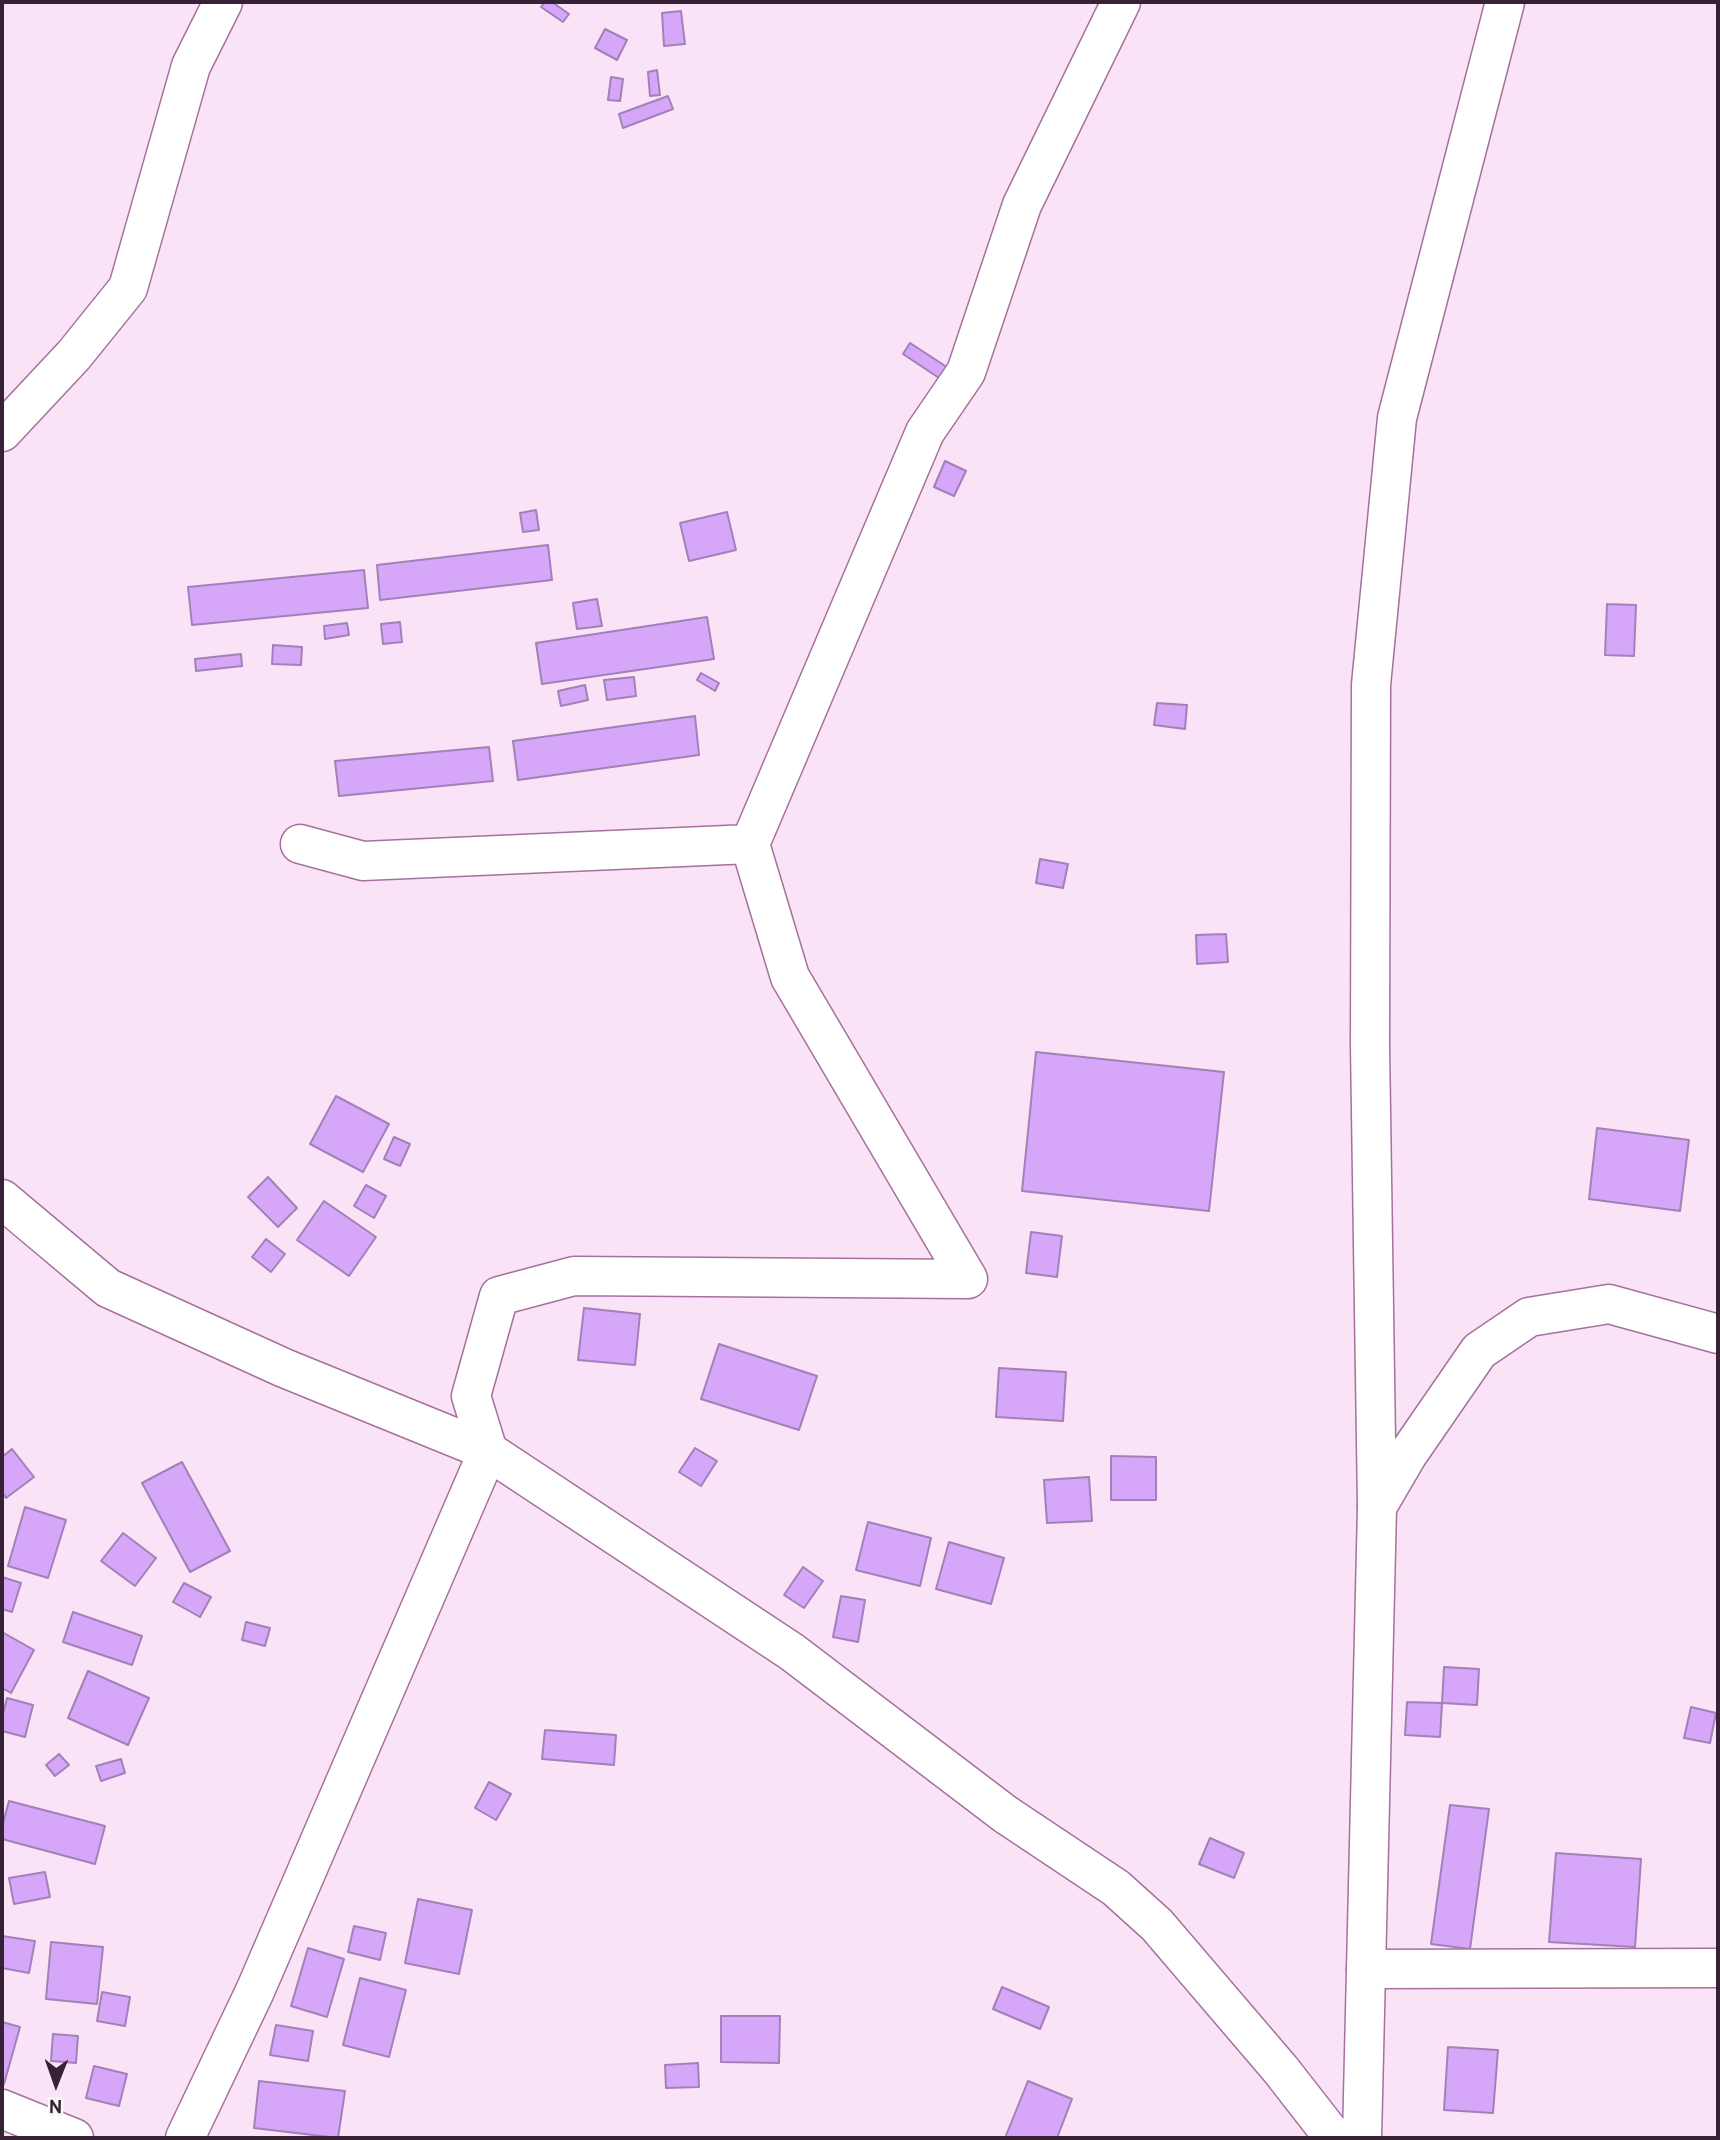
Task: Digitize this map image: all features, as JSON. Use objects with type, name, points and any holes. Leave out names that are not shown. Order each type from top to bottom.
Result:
[{"type":"street","points":[[2,432],[74,355],[128,288],[191,66],[223,2]]},
{"type":"street","points":[[185,2138],[260,1979],[488,1451],[471,1396],[499,1296],[574,1276],[968,1279],[790,977],[750,844],[925,432],[966,372],[1022,205],[1121,2]]},
{"type":"street","points":[[1362,2138],[1377,1507],[1370,1045],[1371,685],[1397,418],[1505,2]]},
{"type":"street","points":[[300,844],[363,861],[750,844]]},
{"type":"street","points":[[2,1199],[108,1288],[284,1368],[488,1451],[792,1652],[1005,1814],[1116,1888],[1157,1925],[1281,2070],[1334,2138]]},
{"type":"street","points":[[1377,1507],[1408,1454],[1479,1351],[1529,1317],[1609,1304],[1718,1334]]},
{"type":"street","points":[[1366,1969],[1718,1968]]},
{"type":"street","points":[[2,2109],[74,2138]]},
{"type":"building","points":[[545,2],[552,2],[569,14],[563,22],[541,7]]},
{"type":"building","points":[[681,11],[685,44],[664,46],[662,13]]},
{"type":"building","points":[[605,29],[627,40],[617,60],[595,48]]},
{"type":"building","points":[[657,70],[660,95],[650,96],[648,72]]},
{"type":"building","points":[[611,77],[623,79],[620,101],[608,100]]},
{"type":"building","points":[[668,96],[673,109],[623,128],[619,114]]},
{"type":"building","points":[[910,343],[950,369],[942,380],[903,354]]},
{"type":"building","points":[[945,461],[966,471],[954,496],[934,487]]},
{"type":"building","points":[[536,510],[539,530],[523,532],[520,513]]},
{"type":"building","points":[[727,512],[736,550],[689,561],[680,523]]},
{"type":"building","points":[[548,545],[552,580],[380,600],[377,565]]},
{"type":"building","points":[[364,570],[368,608],[192,625],[188,587]]},
{"type":"building","points":[[597,599],[602,626],[577,629],[573,603]]},
{"type":"building","points":[[1607,604],[1636,605],[1634,656],[1605,655]]},
{"type":"building","points":[[707,617],[714,659],[542,684],[536,643]]},
{"type":"building","points":[[400,622],[402,642],[383,644],[381,624]]},
{"type":"building","points":[[347,623],[349,635],[325,639],[324,626]]},
{"type":"building","points":[[273,645],[302,647],[301,665],[272,664]]},
{"type":"building","points":[[241,654],[242,666],[196,671],[195,659]]},
{"type":"building","points":[[701,673],[719,683],[715,691],[697,680]]},
{"type":"building","points":[[634,677],[636,696],[607,700],[604,680]]},
{"type":"building","points":[[585,685],[588,700],[561,706],[558,691]]},
{"type":"building","points":[[1157,703],[1187,705],[1185,729],[1154,725]]},
{"type":"building","points":[[695,716],[699,755],[518,780],[513,741]]},
{"type":"building","points":[[489,747],[493,781],[339,796],[335,761]]},
{"type":"building","points":[[1040,859],[1068,864],[1063,888],[1036,883]]},
{"type":"building","points":[[1226,934],[1228,962],[1197,964],[1196,935]]},
{"type":"building","points":[[1036,1052],[1224,1072],[1209,1211],[1022,1191]]},
{"type":"building","points":[[336,1096],[389,1124],[363,1172],[310,1144]]},
{"type":"building","points":[[1597,1128],[1689,1140],[1680,1211],[1589,1199]]},
{"type":"building","points":[[394,1137],[410,1144],[400,1166],[384,1159]]},
{"type":"building","points":[[268,1177],[297,1208],[278,1227],[248,1197]]},
{"type":"building","points":[[366,1185],[386,1196],[374,1218],[354,1206]]},
{"type":"building","points":[[324,1201],[376,1237],[349,1276],[297,1240]]},
{"type":"building","points":[[1031,1232],[1062,1236],[1057,1277],[1026,1273]]},
{"type":"building","points":[[266,1239],[285,1254],[271,1272],[252,1257]]},
{"type":"building","points":[[584,1308],[640,1314],[635,1365],[578,1360]]},
{"type":"building","points":[[719,1344],[817,1376],[799,1430],[701,1399]]},
{"type":"building","points":[[999,1368],[1066,1372],[1063,1421],[996,1417]]},
{"type":"building","points":[[695,1448],[717,1461],[701,1486],[679,1472]]},
{"type":"building","points":[[12,1449],[34,1477],[6,1498],[2,1492],[2,1457]]},
{"type":"building","points":[[1111,1456],[1156,1457],[1156,1500],[1111,1500]]},
{"type":"building","points":[[182,1462],[230,1551],[190,1572],[142,1483]]},
{"type":"building","points":[[1089,1477],[1092,1521],[1047,1523],[1044,1480]]},
{"type":"building","points":[[25,1507],[66,1520],[48,1578],[8,1566]]},
{"type":"building","points":[[868,1522],[931,1538],[920,1586],[856,1570]]},
{"type":"building","points":[[123,1533],[156,1558],[135,1586],[101,1561]]},
{"type":"building","points":[[949,1542],[1004,1558],[991,1604],[936,1589]]},
{"type":"building","points":[[803,1567],[823,1581],[804,1608],[784,1595]]},
{"type":"building","points":[[2,1577],[21,1583],[12,1612],[2,1609]]},
{"type":"building","points":[[184,1583],[211,1597],[200,1617],[173,1602]]},
{"type":"building","points":[[841,1596],[865,1600],[858,1642],[833,1637]]},
{"type":"building","points":[[73,1612],[142,1636],[132,1665],[63,1642]]},
{"type":"building","points":[[246,1622],[270,1628],[265,1646],[242,1640]]},
{"type":"building","points":[[2,1632],[34,1650],[11,1693],[2,1688]]},
{"type":"building","points":[[1444,1667],[1479,1669],[1477,1705],[1442,1703]]},
{"type":"building","points":[[88,1671],[149,1698],[128,1745],[68,1718]]},
{"type":"building","points":[[7,1698],[33,1705],[25,1737],[2,1731]]},
{"type":"building","points":[[1407,1702],[1442,1703],[1440,1737],[1405,1735]]},
{"type":"building","points":[[1691,1707],[1716,1713],[1710,1743],[1684,1738]]},
{"type":"building","points":[[545,1730],[616,1735],[614,1765],[542,1759]]},
{"type":"building","points":[[59,1754],[69,1765],[55,1776],[46,1765]]},
{"type":"building","points":[[121,1759],[125,1773],[101,1781],[96,1766]]},
{"type":"building","points":[[489,1782],[511,1794],[496,1820],[475,1808]]},
{"type":"building","points":[[9,1801],[105,1826],[95,1864],[2,1839],[2,1827]]},
{"type":"building","points":[[1450,1805],[1489,1809],[1470,1949],[1431,1944]]},
{"type":"building","points":[[1210,1838],[1244,1853],[1234,1878],[1199,1864]]},
{"type":"building","points":[[1556,1853],[1641,1859],[1635,1947],[1549,1942]]},
{"type":"building","points":[[45,1872],[50,1897],[14,1904],[9,1878]]},
{"type":"building","points":[[418,1899],[472,1910],[459,1974],[405,1963]]},
{"type":"building","points":[[354,1926],[386,1933],[380,1960],[348,1952]]},
{"type":"building","points":[[2,1936],[35,1941],[29,1973],[2,1968]]},
{"type":"building","points":[[51,1942],[103,1947],[97,2004],[46,1999]]},
{"type":"building","points":[[308,1948],[344,1959],[327,2017],[291,2006]]},
{"type":"building","points":[[360,1978],[406,1990],[389,2057],[343,2045]]},
{"type":"building","points":[[1002,1987],[1049,2007],[1040,2029],[993,2009]]},
{"type":"building","points":[[102,1992],[130,1997],[125,2026],[97,2021]]},
{"type":"building","points":[[721,2016],[780,2016],[779,2063],[721,2062]]},
{"type":"building","points":[[2,2022],[20,2027],[4,2084],[2,2083]]},
{"type":"building","points":[[276,2025],[313,2031],[308,2061],[270,2055]]},
{"type":"building","points":[[53,2034],[78,2036],[76,2063],[51,2061]]},
{"type":"building","points":[[1448,2047],[1498,2050],[1493,2113],[1444,2110]]},
{"type":"building","points":[[698,2063],[699,2087],[666,2088],[665,2065]]},
{"type":"building","points":[[94,2066],[127,2074],[119,2106],[86,2098]]},
{"type":"building","points":[[259,2081],[345,2091],[338,2138],[254,2128]]},
{"type":"building","points":[[1028,2081],[1072,2099],[1057,2138],[1005,2138]]}]
